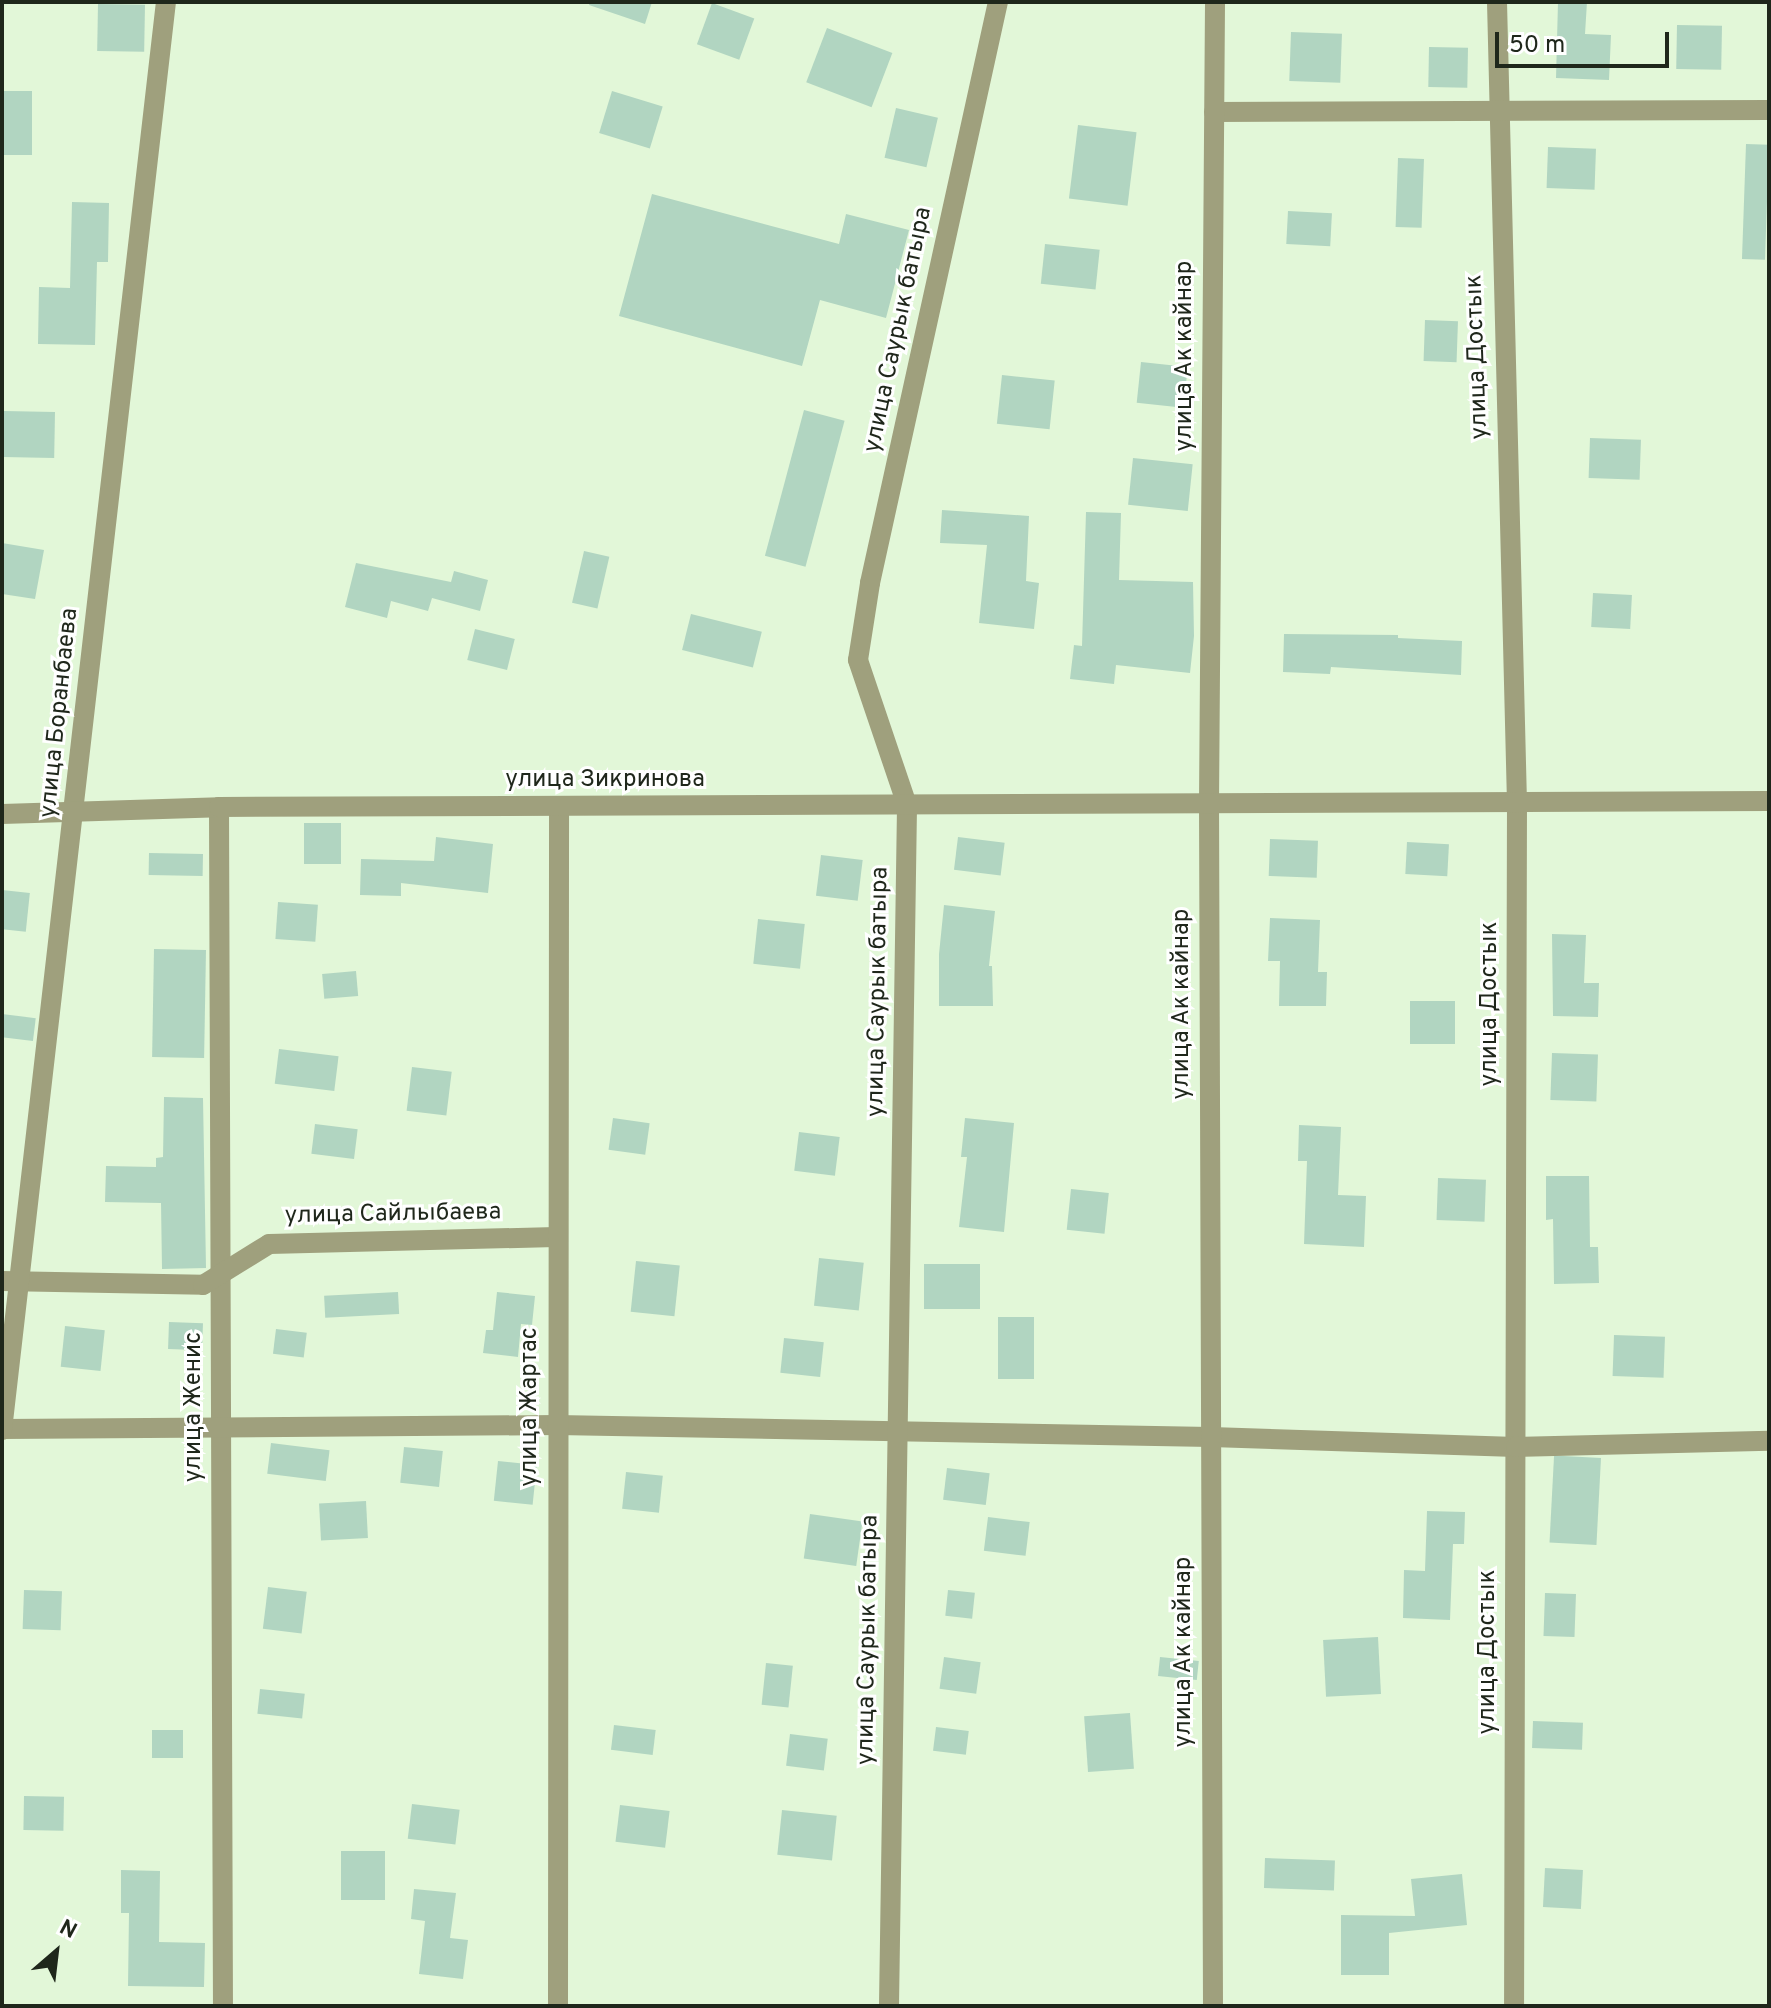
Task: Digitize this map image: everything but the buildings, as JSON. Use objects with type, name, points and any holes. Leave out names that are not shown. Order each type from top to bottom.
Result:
[{"type":"street","name":"улица Боранбаева","points":[[2,1429],[10,1282],[75,812],[166,2]]},
{"type":"street","name":"улица Саурык батыра","points":[[889,2006],[907,805],[858,660],[870,583],[998,2]]},
{"type":"street","name":"улица Ак кайнар","points":[[1213,2006],[1209,804],[1215,2]]},
{"type":"street","name":"улица Достык","points":[[1497,2],[1497,112],[1517,802],[1514,2006]]},
{"type":"street","points":[[1214,112],[1769,110]]},
{"type":"street","name":"улица Зикринова","points":[[2,814],[219,807],[1769,801]]},
{"type":"street","name":"улица Женис","points":[[219,807],[223,2006]]},
{"type":"street","name":"улица Жартас","points":[[558,2006],[556,1237],[559,807]]},
{"type":"street","name":"улица Сайлыбаева","points":[[10,1282],[203,1285],[269,1244],[556,1237]]},
{"type":"street","points":[[2,1429],[557,1425],[1211,1437],[1516,1447],[1769,1441]]}]
